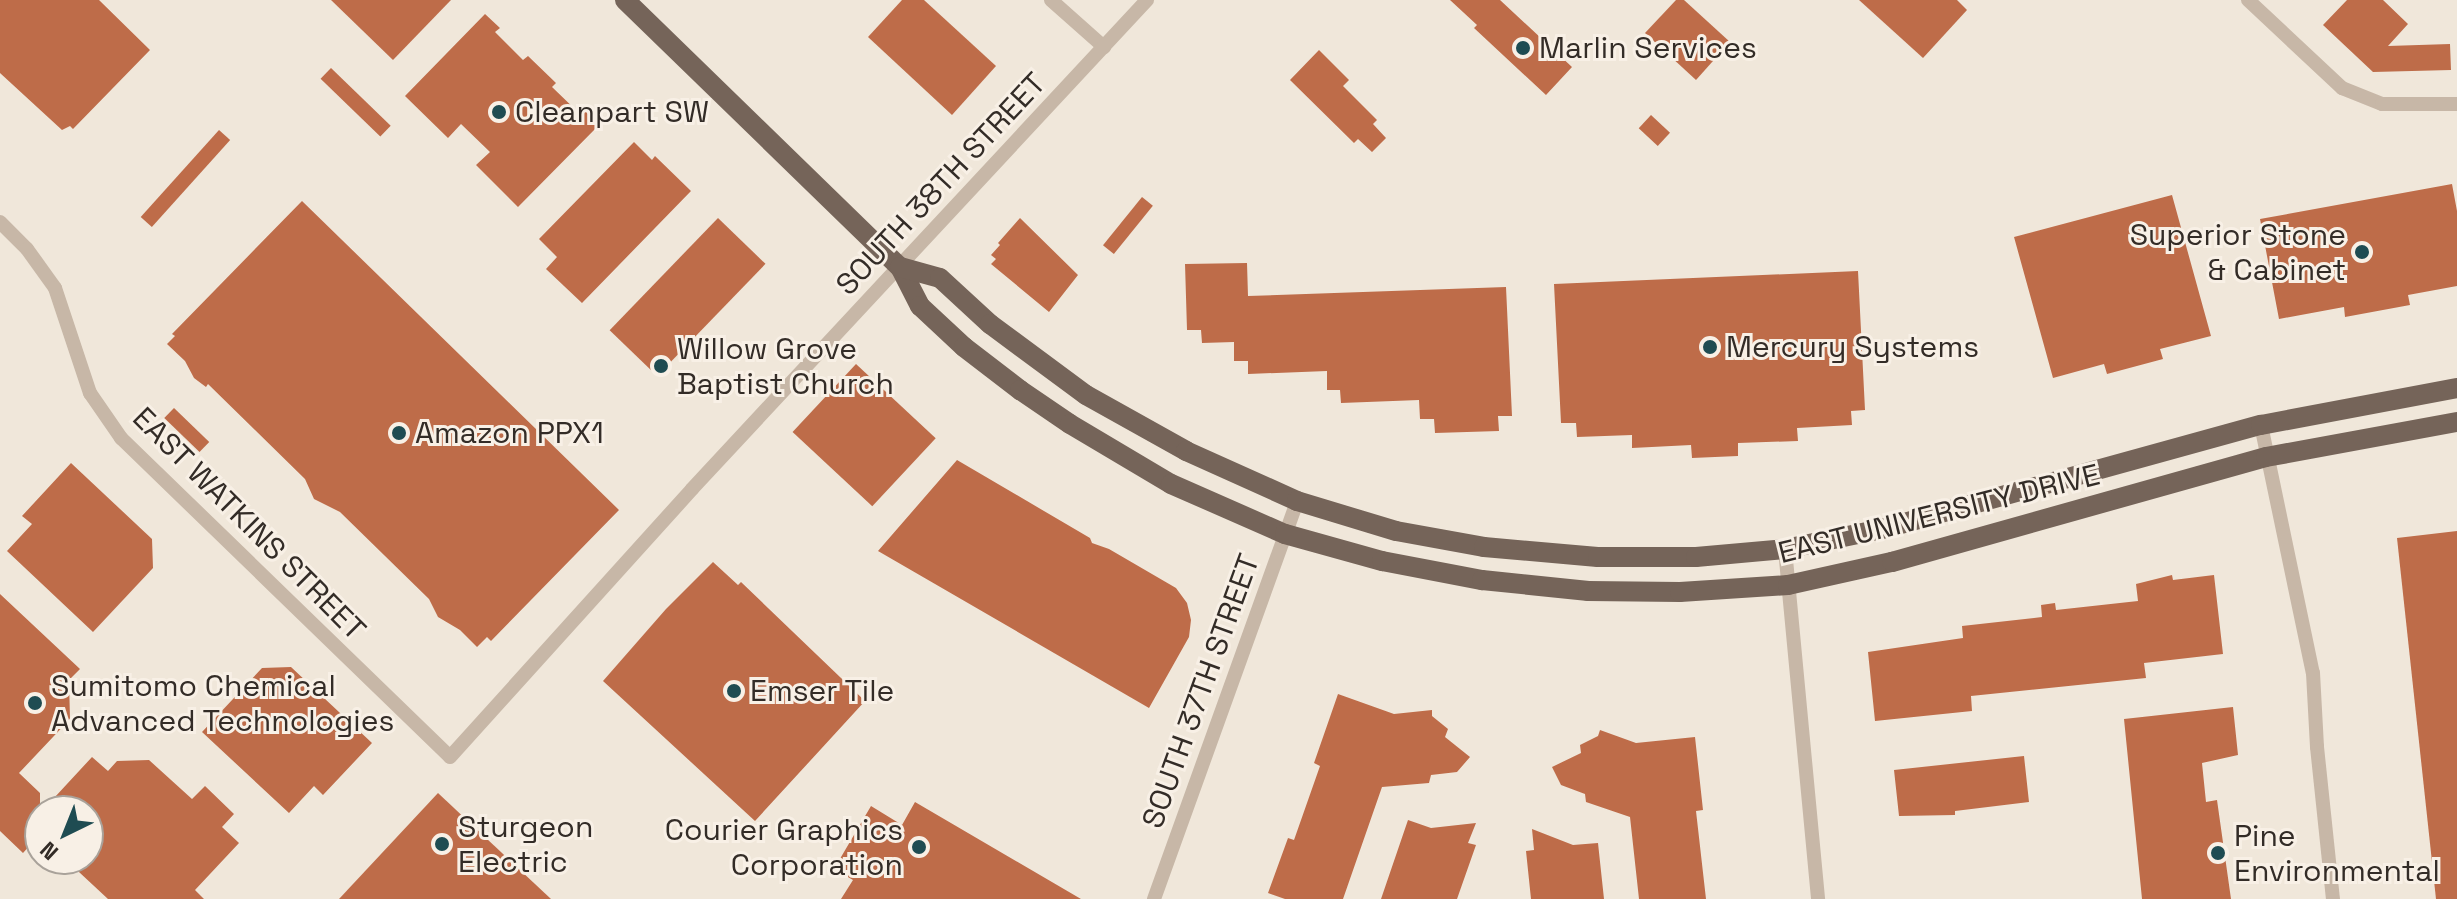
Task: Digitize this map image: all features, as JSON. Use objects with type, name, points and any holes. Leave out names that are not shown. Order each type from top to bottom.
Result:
[{"type":"main road","name":"EAST UNIVERSITY DRIVE","points":[[625,0],[900,267],[920,306],[953,337],[1070,424],[1171,484],[1285,534],[1382,561],[1482,580],[1588,591],[1680,592],[1788,585],[1937,550],[2266,457],[2457,422]]},
{"type":"main road","name":"EAST UNIVERSITY DRIVE","points":[[900,267],[940,278],[990,324],[1086,395],[1186,451],[1297,501],[1396,531],[1484,547],[1612,557],[1696,557],[1785,549],[1886,528],[2261,425],[2457,388]]},
{"type":"street","points":[[1051,0],[1104,47]]},
{"type":"street","name":"SOUTH 38TH STREET","points":[[450,757],[692,489],[1147,0]]},
{"type":"street","points":[[2248,0],[2342,88],[2382,104],[2457,104]]},
{"type":"street","name":"EAST WATKINS STREET","points":[[0,222],[27,249],[55,288],[90,393],[121,438],[450,757]]},
{"type":"street","points":[[2261,425],[2313,673],[2317,747],[2333,899]]},
{"type":"street","name":"SOUTH 37TH STREET","points":[[1154,899],[1297,501]]},
{"type":"street","points":[[1785,549],[1818,899]]},
{"type":"building","points":[[0,0],[99,0],[150,50],[73,129],[70,126],[62,130],[0,73]]},
{"type":"building","points":[[331,0],[451,0],[393,60]]},
{"type":"building","points":[[902,0],[924,0],[996,66],[952,115],[868,37]]},
{"type":"building","name":"Marlin Services","points":[[1450,0],[1500,0],[1572,67],[1546,95],[1474,28],[1477,25]]},
{"type":"building","points":[[1676,0],[1684,0],[1730,42],[1696,80],[1645,33]]},
{"type":"building","points":[[1859,0],[1957,0],[1967,10],[1923,58]]},
{"type":"building","points":[[2347,0],[2383,0],[2408,24],[2388,46],[2450,44],[2451,70],[2373,72],[2323,25]]},
{"type":"building","name":"Cleanpart SW","points":[[485,14],[500,28],[495,32],[523,60],[528,56],[556,83],[552,87],[580,114],[584,110],[599,125],[518,207],[476,165],[490,152],[461,124],[448,138],[405,96]]},
{"type":"building","points":[[1319,50],[1349,80],[1343,86],[1377,120],[1373,124],[1386,138],[1372,152],[1358,139],[1354,143],[1290,80]]},
{"type":"building","points":[[331,68],[391,126],[380,136],[321,79]]},
{"type":"building","points":[[1651,115],[1670,133],[1658,146],[1639,128]]},
{"type":"building","points":[[219,130],[230,140],[152,227],[141,217]]},
{"type":"building","points":[[634,142],[652,160],[655,156],[691,191],[582,303],[546,269],[557,257],[539,239]]},
{"type":"building","name":"Superior Stone & Cabinet","points":[[2452,184],[2457,211],[2457,286],[2408,295],[2410,305],[2345,317],[2344,307],[2279,319],[2260,219]]},
{"type":"building","points":[[2172,195],[2211,336],[2160,349],[2163,359],[2107,374],[2104,364],[2053,378],[2014,237]]},
{"type":"building","points":[[1142,197],[1153,206],[1114,254],[1103,245]]},
{"type":"building","name":"Amazon PPX1","points":[[302,201],[619,510],[491,641],[487,637],[477,647],[460,630],[438,617],[429,599],[340,512],[314,499],[305,479],[208,384],[206,387],[194,378],[185,361],[167,344],[175,336],[172,334]]},
{"type":"building","points":[[718,218],[765,264],[657,376],[610,330]]},
{"type":"building","points":[[1020,218],[1078,275],[1049,312],[991,264],[996,259],[991,255],[1000,245],[998,243]]},
{"type":"building","points":[[1247,263],[1248,296],[1506,287],[1512,416],[1498,416],[1499,431],[1435,433],[1434,419],[1420,419],[1419,400],[1341,403],[1340,390],[1327,390],[1327,371],[1248,374],[1248,361],[1234,361],[1234,342],[1202,343],[1201,330],[1187,330],[1185,264]]},
{"type":"building","name":"Mercury Systems","points":[[1858,271],[1865,410],[1851,411],[1852,425],[1797,428],[1798,441],[1738,443],[1738,456],[1692,458],[1691,445],[1632,448],[1632,435],[1577,437],[1576,423],[1561,423],[1554,284]]},
{"type":"building","points":[[856,364],[936,438],[872,506],[793,432]]},
{"type":"building","points":[[174,408],[209,442],[200,452],[164,418]]},
{"type":"building","points":[[957,460],[1090,538],[1092,543],[1109,549],[1176,588],[1187,603],[1191,620],[1189,637],[1149,708],[878,551]]},
{"type":"building","points":[[71,463],[152,539],[153,568],[93,632],[7,551],[32,524],[22,516]]},
{"type":"building","points":[[2457,531],[2457,899],[2436,899],[2397,538]]},
{"type":"building","name":"Emser Tile","points":[[713,562],[738,585],[741,582],[865,701],[755,821],[603,681],[666,609]]},
{"type":"building","points":[[2172,575],[2173,580],[2214,575],[2223,654],[2144,663],[2146,678],[1971,696],[1972,711],[1875,721],[1868,652],[1963,638],[1962,626],[2042,617],[2041,605],[2055,603],[2056,610],[2138,601],[2136,584]]},
{"type":"building","name":"Sumitomo Chemical Advanced Technologies","points":[[0,594],[80,669],[69,680],[70,719],[19,773],[40,793],[24,795],[23,853],[0,831]]},
{"type":"building","points":[[291,667],[372,743],[323,795],[314,786],[289,813],[202,732],[262,668]]},
{"type":"building","points":[[1338,694],[1394,714],[1432,710],[1432,716],[1448,729],[1445,737],[1470,757],[1457,772],[1431,775],[1429,783],[1382,787],[1343,899],[1285,899],[1268,893],[1288,838],[1294,840],[1320,766],[1314,763]]},
{"type":"building","points":[[2233,707],[2238,755],[2202,763],[2206,802],[2217,800],[2231,899],[2142,899],[2124,719]]},
{"type":"building","points":[[1600,730],[1636,743],[1695,737],[1703,810],[1696,811],[1706,899],[1639,899],[1630,817],[1586,802],[1585,794],[1561,785],[1552,767],[1581,753],[1580,745],[1598,736]]},
{"type":"building","points":[[2024,756],[2029,802],[1955,811],[1955,815],[1899,816],[1894,770]]},
{"type":"building","points":[[92,757],[108,771],[117,761],[149,760],[192,799],[205,786],[234,814],[222,827],[239,843],[195,890],[204,899],[108,899],[82,875],[104,875],[104,795],[57,795]]},
{"type":"building","name":"Sturgeon Electric","points":[[438,793],[551,899],[339,899]]},
{"type":"building","name":"Courier Graphics Corporation","points":[[915,802],[1081,899],[841,899],[853,880],[834,869],[871,806],[902,825]]},
{"type":"building","points":[[1408,820],[1431,828],[1476,823],[1468,843],[1476,845],[1457,899],[1381,899]]},
{"type":"building","points":[[1532,829],[1573,845],[1598,843],[1604,899],[1531,899],[1526,851],[1534,850]]},
{"type":"place","name":"Marlin Services","points":[[1523,48]]},
{"type":"place","name":"Cleanpart SW","points":[[499,112]]},
{"type":"place","name":"Superior Stone & Cabinet","points":[[2362,252]]},
{"type":"place","name":"Mercury Systems","points":[[1710,347]]},
{"type":"place","name":"Willow Grove Baptist Church","points":[[661,366]]},
{"type":"place","name":"Amazon PPX1","points":[[399,433]]},
{"type":"place","name":"Emser Tile","points":[[734,691]]},
{"type":"place","name":"Sumitomo Chemical Advanced Technologies","points":[[35,703]]},
{"type":"place","name":"Sturgeon Electric","points":[[442,844]]},
{"type":"place","name":"Courier Graphics Corporation","points":[[919,847]]},
{"type":"place","name":"Pine Environmental","points":[[2218,853]]}]
